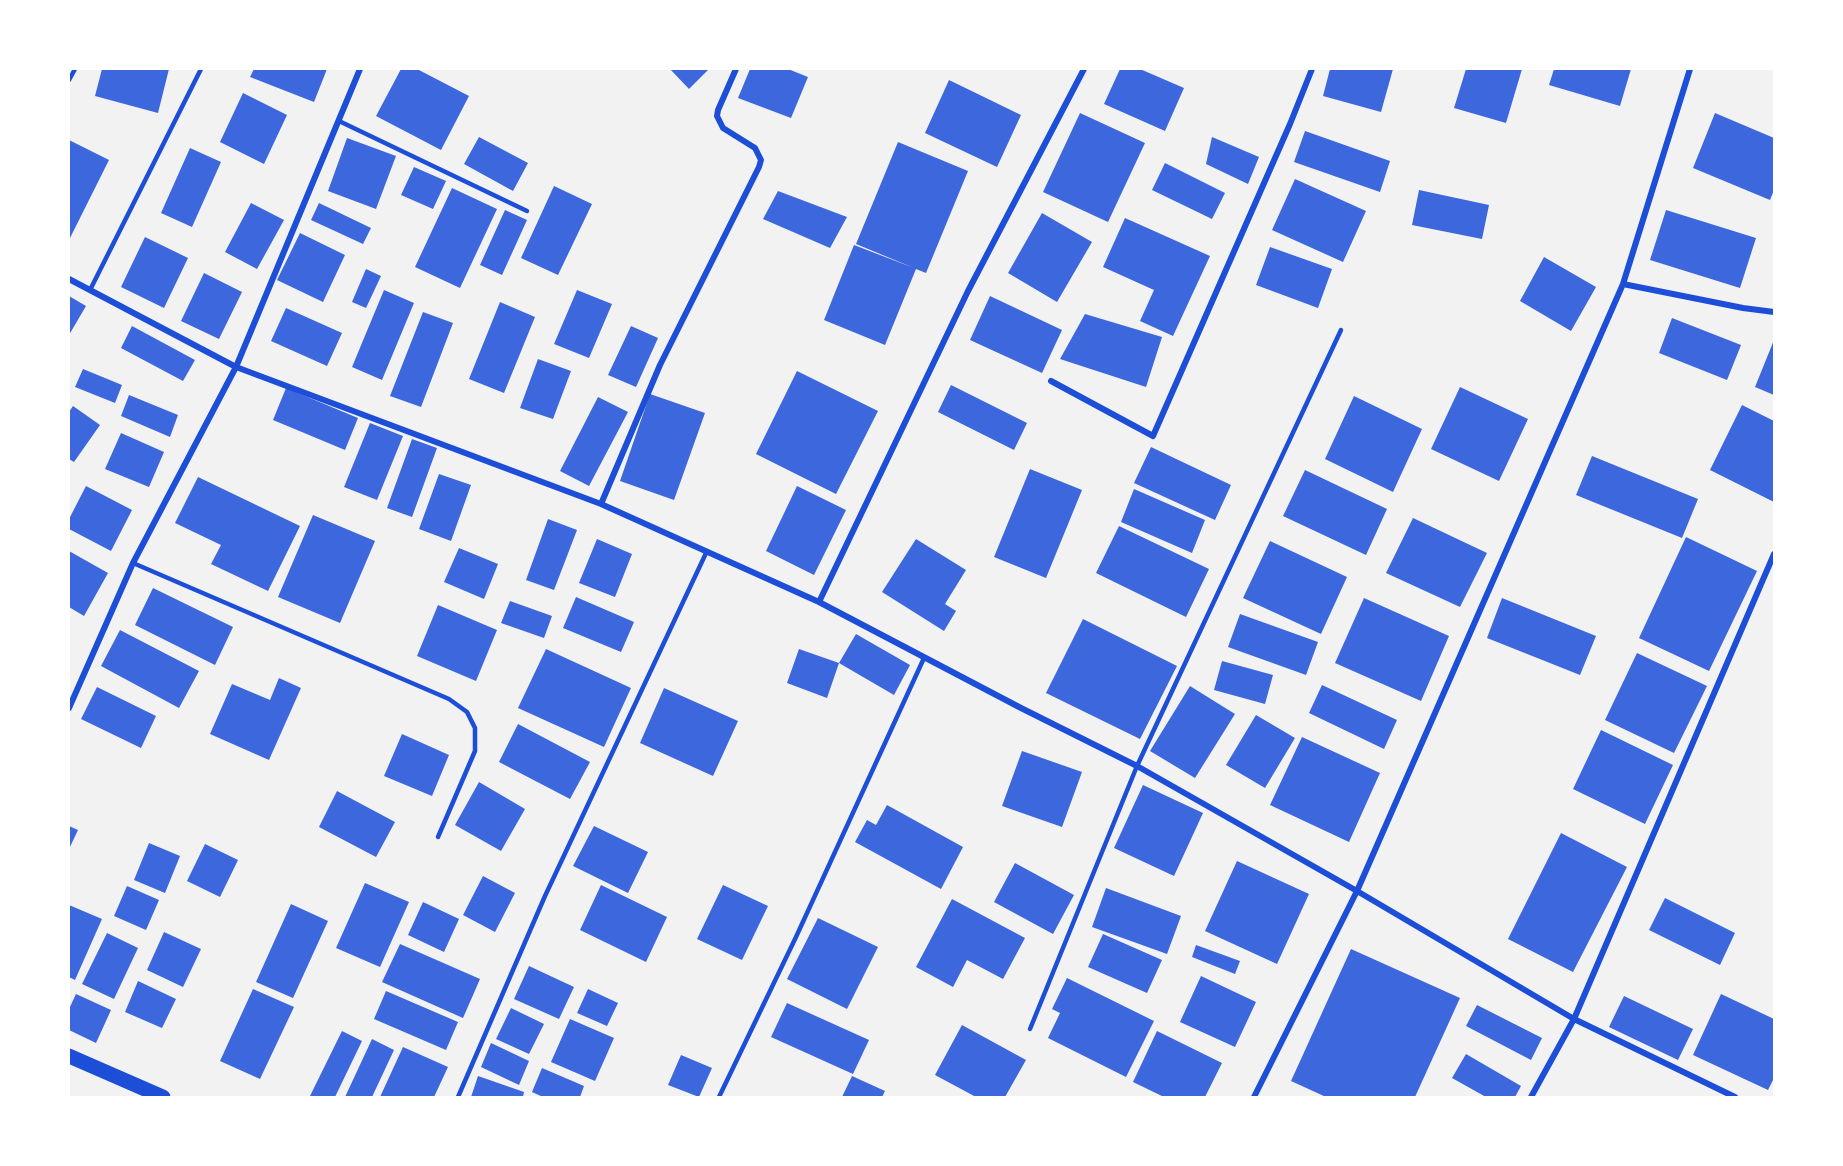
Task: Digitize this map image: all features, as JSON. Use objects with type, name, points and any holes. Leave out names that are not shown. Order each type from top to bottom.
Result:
[{"type":"main road","points":[[69,1056],[163,1097]]},
{"type":"street","points":[[69,708],[134,563],[236,367],[360,69]]},
{"type":"street","points":[[601,504],[660,365],[759,167],[761,160],[755,148],[723,128],[717,116],[736,69]]},
{"type":"street","points":[[819,602],[968,291],[1084,69]]},
{"type":"street","points":[[1051,381],[1153,436],[1312,69]]},
{"type":"street","points":[[1254,1097],[1357,891],[1623,284],[1690,69]]},
{"type":"street","points":[[69,279],[236,367],[601,504],[819,602],[1137,766],[1357,891],[1574,1019],[1735,1097]]},
{"type":"street","points":[[1623,284],[1774,312]]},
{"type":"street","points":[[1531,1097],[1574,1019],[1774,554]]},
{"type":"lane","points":[[69,80],[75,69]]},
{"type":"lane","points":[[90,290],[201,69]]},
{"type":"lane","points":[[339,122],[526,211]]},
{"type":"lane","points":[[1030,1029],[1137,766],[1341,330]]},
{"type":"lane","points":[[458,1097],[545,896],[707,551]]},
{"type":"lane","points":[[134,563],[449,699],[467,712],[475,728],[475,751],[438,837]]},
{"type":"lane","points":[[719,1097],[796,937],[924,658]]},
{"type":"building","points":[[102,69],[169,69],[158,113],[95,96]]},
{"type":"building","points":[[254,69],[327,69],[314,102],[250,77]]},
{"type":"building","points":[[401,69],[417,69],[469,96],[441,150],[376,116]]},
{"type":"building","points":[[670,69],[709,69],[689,89]]},
{"type":"building","points":[[750,69],[788,69],[808,77],[791,118],[738,98]]},
{"type":"building","points":[[1120,69],[1140,69],[1184,88],[1165,131],[1104,104]]},
{"type":"building","points":[[1330,69],[1393,69],[1381,112],[1323,96]]},
{"type":"building","points":[[1466,69],[1522,69],[1506,123],[1454,108]]},
{"type":"building","points":[[1554,69],[1631,69],[1620,106],[1549,85]]},
{"type":"building","points":[[949,80],[1021,115],[997,167],[925,133]]},
{"type":"building","points":[[243,93],[287,115],[264,164],[220,142]]},
{"type":"building","points":[[1080,113],[1145,143],[1108,222],[1043,192]]},
{"type":"building","points":[[1715,113],[1774,138],[1774,190],[1770,200],[1693,168]]},
{"type":"building","points":[[1305,131],[1390,161],[1380,192],[1294,162]]},
{"type":"building","points":[[479,137],[528,163],[513,191],[464,164]]},
{"type":"building","points":[[1212,137],[1259,157],[1248,184],[1206,164]]},
{"type":"building","points":[[347,138],[396,156],[376,209],[328,191]]},
{"type":"building","points":[[69,140],[109,160],[69,240]]},
{"type":"building","points":[[898,142],[968,171],[926,273],[916,269],[885,345],[824,320],[854,245],[914,268],[856,244]]},
{"type":"building","points":[[190,148],[221,162],[192,227],[161,213]]},
{"type":"building","points":[[1165,163],[1225,193],[1212,219],[1152,190]]},
{"type":"building","points":[[414,167],[446,181],[433,209],[401,195]]},
{"type":"building","points":[[1295,179],[1366,211],[1343,262],[1272,230]]},
{"type":"building","points":[[554,186],[592,204],[558,275],[521,258]]},
{"type":"building","points":[[452,188],[497,209],[460,288],[415,267]]},
{"type":"building","points":[[1419,190],[1489,205],[1482,239],[1412,225]]},
{"type":"building","points":[[778,191],[847,217],[830,248],[763,219]]},
{"type":"building","points":[[251,203],[284,220],[257,269],[225,252]]},
{"type":"building","points":[[319,203],[371,228],[363,244],[311,220]]},
{"type":"building","points":[[505,210],[527,220],[502,275],[480,265]]},
{"type":"building","points":[[1666,210],[1756,238],[1740,288],[1650,260]]},
{"type":"building","points":[[1042,213],[1092,242],[1057,302],[1008,273]]},
{"type":"building","points":[[1125,218],[1210,256],[1173,336],[1140,321],[1154,290],[1103,267]]},
{"type":"building","points":[[300,233],[345,255],[323,302],[277,280]]},
{"type":"building","points":[[145,237],[188,258],[164,308],[121,287]]},
{"type":"building","points":[[1270,247],[1332,269],[1318,308],[1256,285]]},
{"type":"building","points":[[1544,257],[1596,287],[1571,331],[1520,301]]},
{"type":"building","points":[[366,269],[381,276],[366,308],[352,302]]},
{"type":"building","points":[[204,273],[242,292],[219,339],[181,321]]},
{"type":"building","points":[[384,290],[414,303],[382,380],[352,367]]},
{"type":"building","points":[[577,290],[612,304],[589,358],[554,344]]},
{"type":"building","points":[[69,296],[86,306],[69,335]]},
{"type":"building","points":[[990,296],[1062,330],[1042,373],[970,340]]},
{"type":"building","points":[[500,302],[535,317],[504,393],[469,379]]},
{"type":"building","points":[[286,308],[342,333],[327,366],[271,341]]},
{"type":"building","points":[[423,312],[453,323],[421,407],[390,396]]},
{"type":"building","points":[[1085,314],[1162,337],[1146,387],[1060,359]]},
{"type":"building","points":[[1672,318],[1741,345],[1727,380],[1659,353]]},
{"type":"building","points":[[132,326],[195,360],[183,381],[121,348]]},
{"type":"building","points":[[631,326],[658,338],[636,387],[608,375]]},
{"type":"building","points":[[1774,340],[1774,395],[1755,387]]},
{"type":"building","points":[[538,359],[571,371],[553,419],[520,408]]},
{"type":"building","points":[[83,369],[122,385],[115,403],[75,387]]},
{"type":"building","points":[[797,371],[878,411],[836,494],[756,454]]},
{"type":"building","points":[[951,385],[1027,423],[1014,450],[938,412]]},
{"type":"building","points":[[1460,387],[1528,419],[1499,481],[1431,449]]},
{"type":"building","points":[[286,388],[358,418],[345,450],[273,420]]},
{"type":"building","points":[[650,394],[705,413],[674,500],[620,481]]},
{"type":"building","points":[[129,395],[178,415],[170,437],[121,416]]},
{"type":"building","points":[[1354,396],[1422,429],[1393,492],[1325,459]]},
{"type":"building","points":[[598,397],[628,412],[589,486],[560,471]]},
{"type":"building","points":[[1742,405],[1774,421],[1774,502],[1710,470]]},
{"type":"building","points":[[73,406],[100,425],[74,462],[69,459],[69,412]]},
{"type":"building","points":[[370,423],[403,436],[377,500],[344,487]]},
{"type":"building","points":[[121,433],[164,452],[149,487],[105,469]]},
{"type":"building","points":[[412,439],[437,448],[412,517],[387,508]]},
{"type":"building","points":[[1151,447],[1231,485],[1215,520],[1134,483]]},
{"type":"building","points":[[1592,456],[1698,499],[1682,538],[1576,495]]},
{"type":"building","points":[[1030,469],[1082,490],[1046,578],[994,557]]},
{"type":"building","points":[[1305,470],[1387,509],[1366,555],[1283,516]]},
{"type":"building","points":[[439,474],[471,485],[451,541],[419,529]]},
{"type":"building","points":[[198,477],[300,526],[268,591],[211,564],[221,545],[175,523]]},
{"type":"building","points":[[86,486],[132,510],[111,551],[69,529],[69,519]]},
{"type":"building","points":[[797,486],[846,510],[814,575],[766,551]]},
{"type":"building","points":[[1134,489],[1205,520],[1192,553],[1121,522]]},
{"type":"building","points":[[313,515],[375,541],[340,623],[278,597]]},
{"type":"building","points":[[1413,518],[1487,553],[1460,607],[1386,573]]},
{"type":"building","points":[[548,519],[577,530],[554,590],[526,580]]},
{"type":"building","points":[[1119,526],[1209,569],[1186,617],[1096,573]]},
{"type":"building","points":[[1686,537],[1757,571],[1709,671],[1639,638]]},
{"type":"building","points":[[597,539],[632,554],[615,597],[579,583]]},
{"type":"building","points":[[916,539],[966,570],[945,604],[956,611],[944,631],[882,592]]},
{"type":"building","points":[[1270,541],[1347,577],[1321,634],[1243,598]]},
{"type":"building","points":[[459,548],[498,564],[484,599],[444,582]]},
{"type":"building","points":[[69,551],[108,573],[84,616],[69,607]]},
{"type":"building","points":[[153,588],[233,627],[215,665],[135,625]]},
{"type":"building","points":[[576,597],[634,622],[621,652],[563,628]]},
{"type":"building","points":[[1364,598],[1449,636],[1421,701],[1335,663]]},
{"type":"building","points":[[1502,598],[1596,636],[1580,675],[1487,638]]},
{"type":"building","points":[[510,601],[552,616],[544,638],[501,623]]},
{"type":"building","points":[[438,605],[497,630],[476,681],[417,656]]},
{"type":"building","points":[[1240,614],[1318,642],[1306,675],[1228,647]]},
{"type":"building","points":[[1083,619],[1177,666],[1140,739],[1046,693]]},
{"type":"building","points":[[120,630],[199,671],[179,708],[101,666]]},
{"type":"building","points":[[856,634],[910,665],[894,695],[839,663]]},
{"type":"building","points":[[546,649],[631,688],[604,747],[518,708]]},
{"type":"building","points":[[799,649],[839,663],[827,698],[787,683]]},
{"type":"building","points":[[1637,653],[1707,686],[1674,753],[1605,720]]},
{"type":"building","points":[[1222,661],[1273,675],[1265,704],[1214,690]]},
{"type":"building","points":[[279,678],[301,688],[269,760],[210,734],[232,684],[270,700]]},
{"type":"building","points":[[1322,685],[1397,720],[1384,749],[1309,713]]},
{"type":"building","points":[[1190,686],[1235,714],[1195,778],[1150,751]]},
{"type":"building","points":[[97,687],[156,716],[141,748],[81,719]]},
{"type":"building","points":[[664,688],[738,721],[713,776],[640,743]]},
{"type":"building","points":[[1256,715],[1295,738],[1265,788],[1226,765]]},
{"type":"building","points":[[518,724],[590,762],[570,799],[499,762]]},
{"type":"building","points":[[1601,730],[1673,765],[1645,824],[1573,789]]},
{"type":"building","points":[[402,734],[449,755],[432,796],[384,776]]},
{"type":"building","points":[[1302,737],[1380,773],[1349,842],[1270,805]]},
{"type":"building","points":[[1022,751],[1082,772],[1062,827],[1002,806]]},
{"type":"building","points":[[479,782],[525,809],[501,851],[455,825]]},
{"type":"building","points":[[1143,785],[1203,813],[1174,876],[1114,848]]},
{"type":"building","points":[[337,791],[395,822],[376,857],[319,827]]},
{"type":"building","points":[[887,805],[963,847],[941,889],[855,842],[867,820],[876,825]]},
{"type":"building","points":[[69,826],[78,830],[69,849]]},
{"type":"building","points":[[594,826],[648,852],[628,893],[573,866]]},
{"type":"building","points":[[1561,833],[1627,867],[1573,972],[1508,939]]},
{"type":"building","points":[[149,843],[180,856],[165,893],[134,880]]},
{"type":"building","points":[[205,844],[238,860],[220,897],[187,881]]},
{"type":"building","points":[[1237,861],[1309,894],[1277,964],[1205,931]]},
{"type":"building","points":[[1015,863],[1074,895],[1053,934],[994,902]]},
{"type":"building","points":[[483,876],[515,893],[495,932],[463,915]]},
{"type":"building","points":[[365,883],[409,902],[380,967],[336,948]]},
{"type":"building","points":[[601,885],[667,917],[646,962],[580,930]]},
{"type":"building","points":[[723,885],[768,906],[742,960],[697,939]]},
{"type":"building","points":[[127,886],[159,900],[146,930],[114,916]]},
{"type":"building","points":[[1106,888],[1181,916],[1167,954],[1092,927]]},
{"type":"building","points":[[1665,898],[1735,933],[1720,965],[1649,930]]},
{"type":"building","points":[[952,899],[1025,938],[1003,979],[967,960],[953,987],[916,967]]},
{"type":"building","points":[[423,902],[459,919],[444,952],[408,935]]},
{"type":"building","points":[[291,904],[328,921],[293,998],[256,982]]},
{"type":"building","points":[[69,905],[102,919],[75,980],[69,977]]},
{"type":"building","points":[[818,918],[878,947],[847,1009],[787,979]]},
{"type":"building","points":[[164,932],[201,949],[183,987],[147,970]]},
{"type":"building","points":[[107,933],[138,948],[114,999],[82,984]]},
{"type":"building","points":[[1103,934],[1162,960],[1147,993],[1088,967]]},
{"type":"building","points":[[400,944],[480,979],[463,1018],[382,982]]},
{"type":"building","points":[[1196,945],[1240,961],[1235,974],[1192,957]]},
{"type":"building","points":[[1351,949],[1460,998],[1415,1097],[1326,1097],[1291,1081]]},
{"type":"building","points":[[529,966],[574,987],[559,1019],[514,999]]},
{"type":"building","points":[[1201,976],[1256,1002],[1235,1047],[1180,1022]]},
{"type":"building","points":[[1067,978],[1154,1021],[1126,1077],[1048,1038],[1060,1013],[1052,1009]]},
{"type":"building","points":[[138,981],[176,999],[162,1028],[125,1012]]},
{"type":"building","points":[[253,989],[294,1007],[260,1079],[220,1061]]},
{"type":"building","points":[[588,989],[618,1003],[607,1026],[577,1013]]},
{"type":"building","points":[[386,991],[458,1022],[446,1050],[374,1019]]},
{"type":"building","points":[[76,994],[111,1010],[96,1043],[69,1030],[69,1009]]},
{"type":"building","points":[[1721,994],[1774,1019],[1774,1078],[1768,1090],[1693,1055]]},
{"type":"building","points":[[1624,996],[1693,1029],[1678,1060],[1609,1027]]},
{"type":"building","points":[[787,1003],[869,1040],[853,1074],[771,1037]]},
{"type":"building","points":[[1477,1005],[1542,1038],[1531,1060],[1466,1026]]},
{"type":"building","points":[[511,1008],[544,1024],[529,1054],[496,1039]]},
{"type":"building","points":[[570,1019],[614,1038],[595,1081],[551,1062]]},
{"type":"building","points":[[962,1025],[1026,1060],[1005,1097],[976,1097],[935,1075]]},
{"type":"building","points":[[342,1031],[362,1041],[335,1097],[312,1097],[310,1096]]},
{"type":"building","points":[[1157,1031],[1222,1063],[1205,1097],[1164,1097],[1133,1082]]},
{"type":"building","points":[[372,1039],[394,1050],[372,1097],[345,1097]]},
{"type":"building","points":[[491,1043],[529,1061],[519,1085],[481,1067]]},
{"type":"building","points":[[403,1047],[448,1067],[434,1097],[380,1097]]},
{"type":"building","points":[[1466,1054],[1521,1086],[1515,1097],[1486,1097],[1452,1078]]},
{"type":"building","points":[[681,1055],[712,1068],[699,1097],[668,1085]]},
{"type":"building","points":[[542,1068],[584,1086],[580,1097],[543,1097],[532,1092]]},
{"type":"building","points":[[478,1076],[524,1092],[523,1097],[471,1097]]},
{"type":"building","points":[[852,1076],[885,1091],[882,1097],[842,1097]]}]
